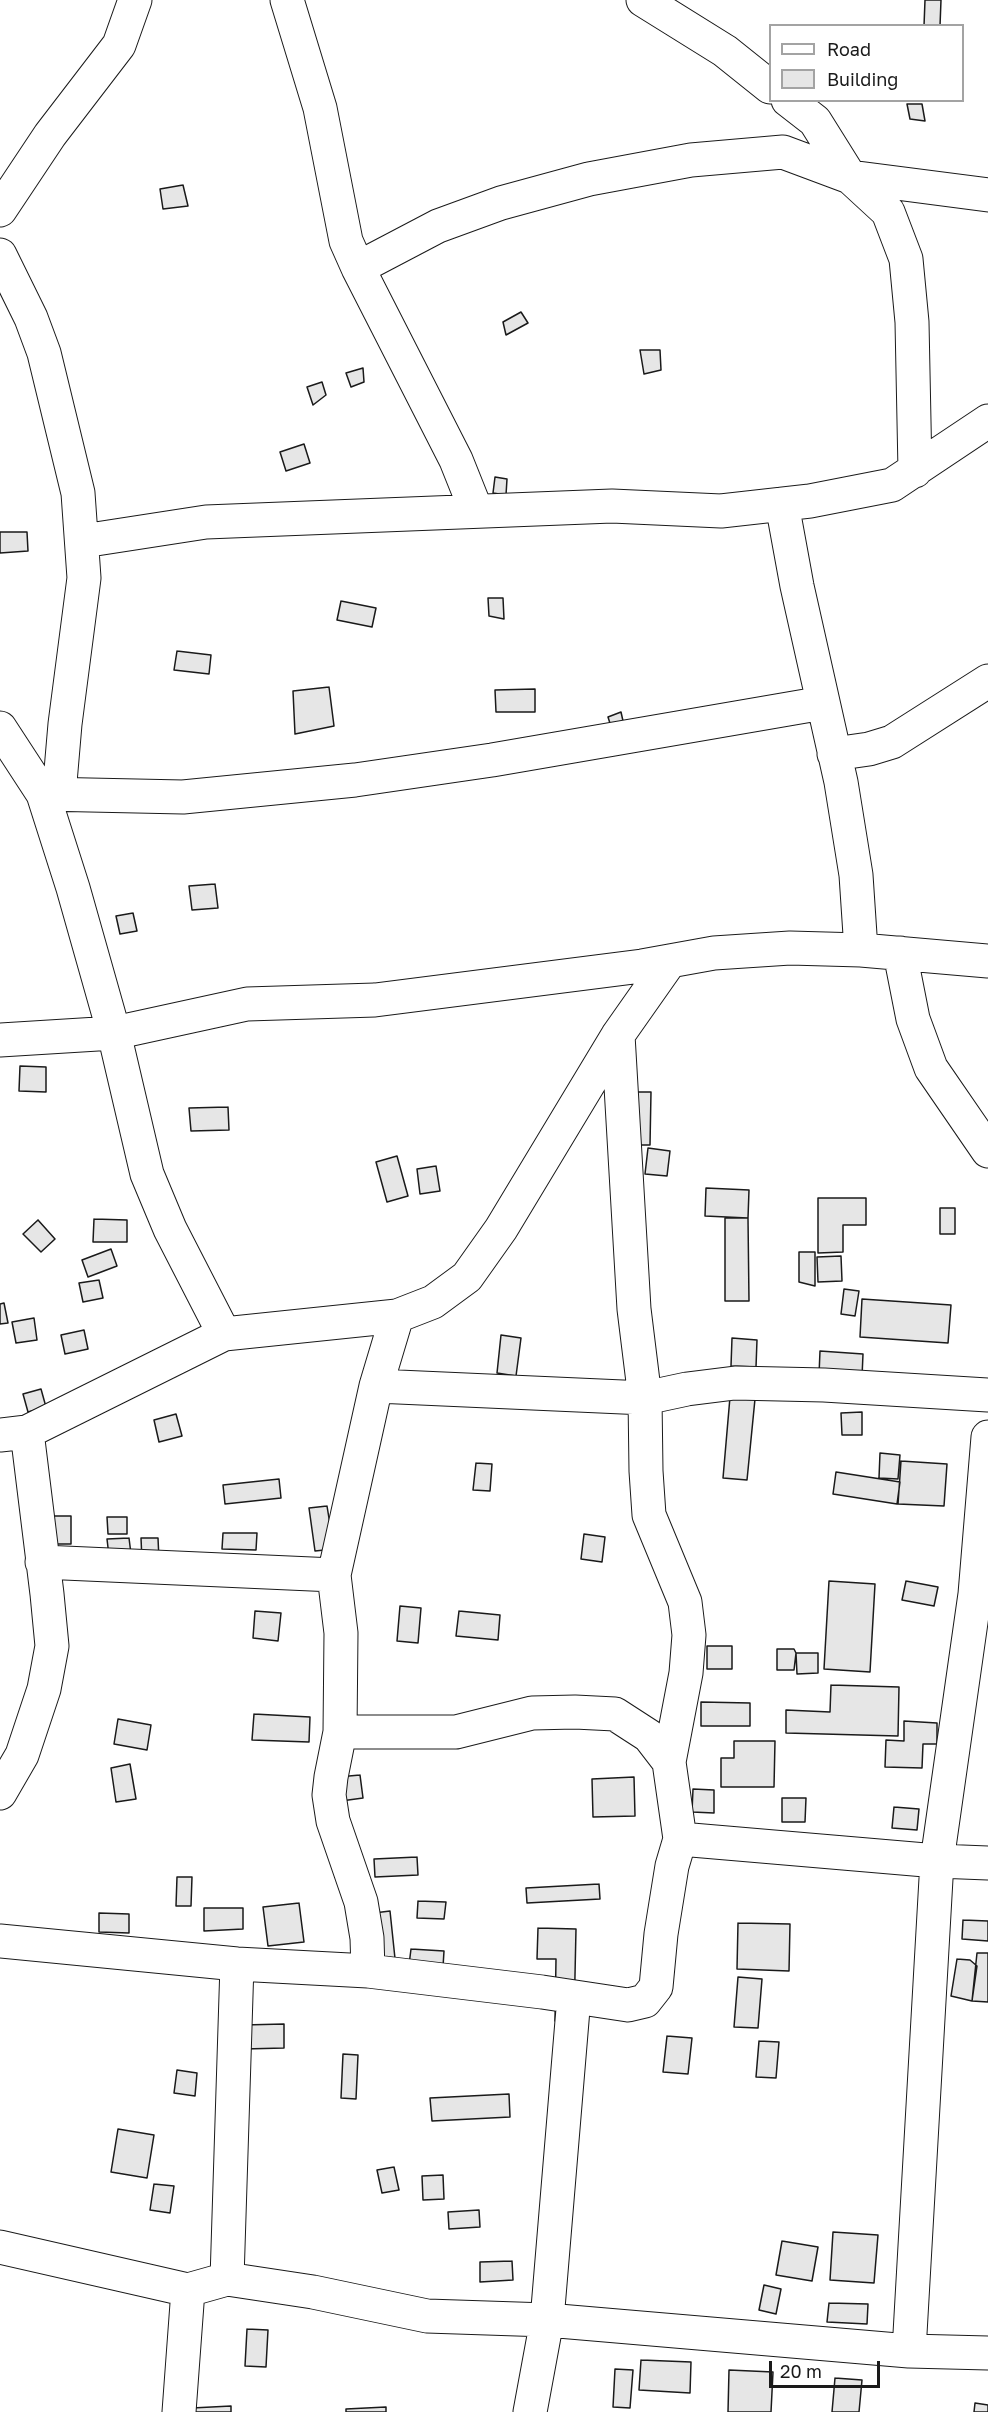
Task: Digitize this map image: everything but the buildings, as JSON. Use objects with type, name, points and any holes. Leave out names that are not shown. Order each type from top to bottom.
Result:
[{"type":"street","points":[[0,210],[50,135],[119,45],[135,0]]},
{"type":"street","points":[[287,0],[320,108],[346,241],[456,460],[476,510]]},
{"type":"street","points":[[643,0],[725,51],[769,85]]},
{"type":"street","points":[[791,102],[815,121],[850,177],[888,212],[906,259],[912,322],[915,471]]},
{"type":"street","points":[[358,268],[438,226],[501,203],[612,175],[692,160],[783,152],[850,177],[988,195]]},
{"type":"street","points":[[0,255],[31,318],[44,353],[78,494],[83,541],[84,578],[65,724],[51,794],[73,888],[114,1033],[147,1174],[170,1230],[224,1334]]},
{"type":"street","points":[[83,541],[206,522],[612,506],[721,511],[810,501],[892,485],[988,421]]},
{"type":"street","points":[[782,504],[797,586],[834,754],[856,875],[861,950]]},
{"type":"street","points":[[834,754],[869,749],[892,742],[988,681]]},
{"type":"street","points":[[51,794],[183,797],[355,780],[492,760],[823,703]]},
{"type":"street","points":[[0,728],[51,794]]},
{"type":"street","points":[[0,1040],[114,1033],[247,1004],[375,999],[642,966],[714,953],[790,948],[861,950],[988,961]]},
{"type":"street","points":[[900,953],[913,1019],[931,1068],[988,1151]]},
{"type":"street","points":[[0,1793],[22,1755],[44,1689],[50,1657],[51,1635],[42,1562],[14,1433],[224,1334],[397,1316],[433,1302],[466,1277],[501,1229],[618,1035],[670,961]]},
{"type":"street","points":[[0,1941],[237,1964],[368,1971],[628,2005],[645,2001],[656,1987],[661,1934],[672,1866],[680,1839],[669,1762],[686,1673],[689,1635],[685,1602],[649,1515],[645,1398],[634,1309],[618,1035]]},
{"type":"street","points":[[368,1971],[367,1938],[361,1902],[333,1821],[329,1795],[340,1732],[341,1634],[334,1575],[376,1386],[397,1316]]},
{"type":"street","points":[[376,1386],[645,1398],[687,1389],[735,1383],[824,1385],[988,1395]]},
{"type":"street","points":[[909,2350],[937,1861],[981,1595],[988,1437]]},
{"type":"street","points":[[42,1562],[334,1575]]},
{"type":"street","points":[[340,1732],[456,1732],[531,1713],[615,1714],[649,1736],[669,1762]]},
{"type":"street","points":[[680,1839],[937,1861],[988,1863]]},
{"type":"street","points":[[227,2278],[237,1964]]},
{"type":"street","points":[[530,2412],[547,2320],[574,1997]]},
{"type":"street","points":[[0,2247],[188,2290],[227,2278],[313,2292],[428,2316],[547,2320],[909,2350],[988,2353]]},
{"type":"street","points":[[179,2412],[188,2290]]}]
